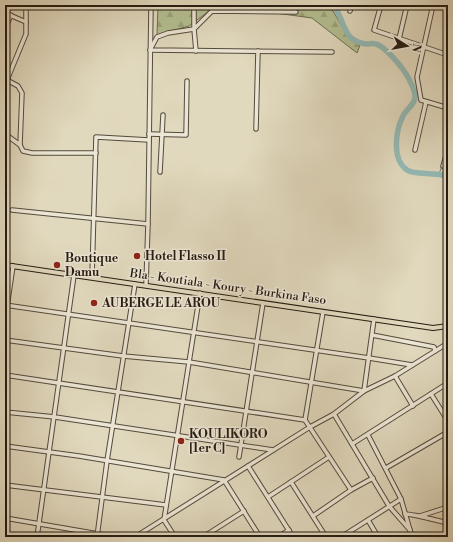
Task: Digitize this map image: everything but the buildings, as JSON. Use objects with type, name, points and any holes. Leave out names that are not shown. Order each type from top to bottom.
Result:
[{"type":"main road","name":"Bla - Koutiala - Koury - Burkina Faso","points":[[5,264],[433,328],[448,326]]},
{"type":"street","points":[[26,5],[26,34],[6,80],[18,86],[22,93],[20,145],[23,152],[96,153]]},
{"type":"street","points":[[146,285],[150,5]]},
{"type":"street","points":[[194,5],[196,51]]},
{"type":"street","points":[[350,11],[352,5]]},
{"type":"street","points":[[381,5],[374,30],[448,55]]},
{"type":"street","points":[[399,39],[407,5]]},
{"type":"street","points":[[433,5],[417,76],[421,100],[448,108]]},
{"type":"street","points":[[150,50],[157,37],[168,33],[194,29],[212,11],[296,12]]},
{"type":"street","points":[[5,13],[26,22]]},
{"type":"street","points":[[5,29],[11,15]]},
{"type":"street","points":[[150,50],[332,52]]},
{"type":"street","points":[[256,129],[258,52]]},
{"type":"street","points":[[149,134],[186,135],[187,80]]},
{"type":"street","points":[[415,150],[426,102]]},
{"type":"street","points":[[160,172],[163,115]]},
{"type":"street","points":[[5,134],[20,145]]},
{"type":"street","points":[[92,277],[96,137],[149,140]]},
{"type":"street","points":[[443,166],[448,149]]},
{"type":"street","points":[[12,210],[148,224]]},
{"type":"street","points":[[5,320],[6,305],[13,266]]},
{"type":"street","points":[[37,537],[74,275]]},
{"type":"street","points":[[97,536],[112,427],[135,284]]},
{"type":"street","points":[[175,537],[164,520],[200,293]]},
{"type":"street","points":[[239,457],[263,302]]},
{"type":"street","points":[[6,305],[412,365]]},
{"type":"street","points":[[322,312],[305,420],[351,490]]},
{"type":"street","points":[[364,391],[374,319]]},
{"type":"street","points":[[372,335],[434,347],[435,351]]},
{"type":"street","points":[[5,340],[64,349],[189,362],[364,391]]},
{"type":"street","points":[[135,537],[141,536],[224,480],[310,427],[334,414],[364,391],[395,376],[448,343]]},
{"type":"street","points":[[5,375],[305,420]]},
{"type":"street","points":[[395,376],[413,406]]},
{"type":"street","points":[[352,444],[448,383]]},
{"type":"street","points":[[431,394],[448,421]]},
{"type":"street","points":[[5,412],[54,417],[112,427],[274,450]]},
{"type":"street","points":[[334,414],[389,506],[410,530]]},
{"type":"street","points":[[386,468],[448,432]]},
{"type":"street","points":[[368,435],[401,499],[412,537]]},
{"type":"street","points":[[5,446],[224,480],[260,537]]},
{"type":"street","points":[[268,497],[329,457]]},
{"type":"street","points":[[248,466],[293,537]]},
{"type":"street","points":[[313,516],[351,490],[373,478]]},
{"type":"street","points":[[291,482],[326,537]]},
{"type":"street","points":[[5,485],[166,505]]},
{"type":"street","points":[[340,537],[401,499]]},
{"type":"street","points":[[420,516],[448,507]]},
{"type":"street","points":[[206,536],[244,511]]},
{"type":"street","points":[[405,514],[448,523]]},
{"type":"street","points":[[5,518],[97,536],[116,537]]},
{"type":"street","points":[[368,520],[378,537]]},
{"type":"street","points":[[278,537],[289,530]]},
{"type":"green space","points":[[158,5],[217,5],[189,26],[157,35]]},
{"type":"green space","points":[[217,5],[325,5],[333,11],[349,38],[360,45],[357,53],[312,18]]},
{"type":"waterway","points":[[333,5],[350,37],[356,41],[367,44],[376,44],[385,49],[403,70],[412,85],[415,99],[403,116],[397,136],[397,152],[402,165],[411,172],[438,174],[448,177]]},
{"type":"waterway","points":[[439,174],[442,166]]},
{"type":"place","name":"Hotel Flasso II","points":[[137,256]]},
{"type":"place","name":"Boutique Damu","points":[[57,265]]},
{"type":"place","name":"AUBERGE LE AROU","points":[[94,303]]},
{"type":"place","name":"KOULIKORO [1er C]","points":[[181,441]]}]
